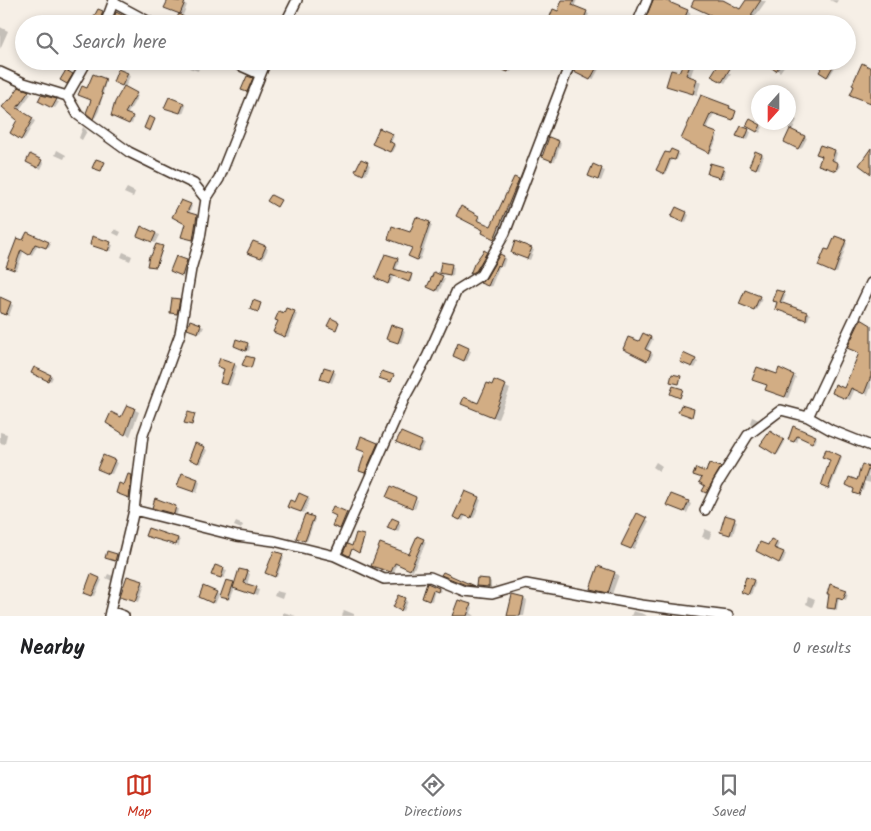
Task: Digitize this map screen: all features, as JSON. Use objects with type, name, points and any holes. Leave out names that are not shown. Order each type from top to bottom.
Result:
[{"type":"street","points":[[290,15],[297,0]]},
{"type":"street","points":[[640,15],[647,0]]},
{"type":"street","points":[[109,15],[114,2],[137,15]]},
{"type":"street","points":[[67,96],[82,70]]},
{"type":"street","points":[[250,70],[259,74]]},
{"type":"street","points":[[124,616],[109,614],[134,510],[143,435],[180,334],[206,199],[219,179],[261,70]]},
{"type":"street","points":[[335,556],[405,397],[427,357],[457,290],[482,275],[505,233],[568,70]]},
{"type":"street","points":[[0,72],[24,83],[67,96],[78,115],[129,152],[194,184],[206,199]]},
{"type":"street","points":[[808,417],[871,283]]},
{"type":"street","points":[[705,510],[718,482],[748,435],[780,410],[808,417],[831,430],[871,446]]},
{"type":"street","points":[[134,510],[237,536],[274,541],[335,556],[384,579],[430,577],[464,591],[492,594],[526,584],[641,605],[728,616]]},
{"type":"building","points":[[168,0],[185,2],[180,14],[164,8]]},
{"type":"building","points":[[562,0],[574,0],[572,5],[587,11],[585,15],[551,15],[553,9],[558,11]]},
{"type":"building","points":[[653,0],[664,0],[688,10],[686,15],[647,15]]},
{"type":"building","points":[[694,0],[723,0],[740,9],[746,0],[761,0],[751,15],[711,15],[691,6]]},
{"type":"building","points":[[98,9],[103,11],[102,15],[95,15]]},
{"type":"building","points":[[862,63],[871,68],[871,103],[850,95],[854,86],[852,85]]},
{"type":"building","points":[[66,70],[73,74],[67,84],[60,80]]},
{"type":"building","points":[[118,70],[128,73],[122,86],[113,82]]},
{"type":"building","points":[[575,70],[595,70],[590,80],[574,72]]},
{"type":"building","points":[[671,70],[679,72],[680,70],[688,70],[686,75],[697,79],[693,94],[666,86]]},
{"type":"building","points":[[715,70],[729,70],[722,82],[711,76]]},
{"type":"building","points":[[820,70],[831,70],[827,77],[819,72]]},
{"type":"building","points":[[93,74],[106,79],[101,93],[103,94],[93,119],[86,113],[91,100],[78,95],[82,86],[87,88]]},
{"type":"building","points":[[247,76],[253,78],[247,92],[241,90]]},
{"type":"building","points":[[124,86],[137,93],[125,113],[133,116],[129,124],[111,116],[115,102]]},
{"type":"building","points":[[19,87],[29,91],[17,108],[33,118],[21,140],[10,133],[17,120],[2,107]]},
{"type":"building","points":[[41,95],[57,99],[52,108],[38,101]]},
{"type":"building","points":[[701,95],[730,106],[729,108],[736,111],[733,120],[712,113],[710,115],[704,128],[717,133],[709,153],[681,139]]},
{"type":"building","points":[[169,97],[184,103],[180,113],[164,108]]},
{"type":"building","points":[[149,116],[155,119],[150,131],[144,128]]},
{"type":"building","points":[[750,119],[751,120],[751,129],[746,126]]},
{"type":"building","points":[[741,126],[749,129],[745,139],[736,136]]},
{"type":"building","points":[[379,128],[393,134],[389,141],[394,144],[390,152],[372,144]]},
{"type":"building","points":[[790,130],[805,136],[798,149],[784,142]]},
{"type":"building","points":[[549,137],[559,141],[552,161],[542,157]]},
{"type":"building","points":[[820,145],[835,150],[832,160],[838,163],[836,171],[818,165],[822,156],[816,154]]},
{"type":"building","points":[[871,148],[871,174],[859,165]]},
{"type":"building","points":[[671,149],[678,152],[675,160],[670,159],[664,174],[656,170],[665,152],[669,153]]},
{"type":"building","points":[[755,151],[762,154],[756,169],[749,166]]},
{"type":"building","points":[[30,154],[42,160],[38,168],[26,162]]},
{"type":"building","points":[[96,159],[105,162],[101,171],[92,168]]},
{"type":"building","points":[[361,159],[368,162],[363,175],[355,171]]},
{"type":"building","points":[[710,163],[724,167],[720,178],[707,174]]},
{"type":"building","points":[[593,164],[602,168],[598,180],[588,176]]},
{"type":"building","points":[[514,177],[519,179],[494,239],[482,233],[483,230],[456,216],[461,206],[479,216],[477,220],[491,226]]},
{"type":"building","points":[[271,195],[281,200],[277,207],[267,201]]},
{"type":"building","points":[[181,200],[191,204],[187,212],[197,215],[193,240],[181,237],[185,224],[172,217]]},
{"type":"building","points":[[676,207],[687,212],[683,222],[671,217]]},
{"type":"building","points":[[416,217],[430,222],[417,260],[408,256],[412,248],[388,239],[392,226],[410,232]]},
{"type":"building","points":[[141,226],[156,233],[152,242],[137,236]]},
{"type":"building","points":[[27,232],[49,242],[46,248],[35,244],[29,255],[21,250],[14,270],[6,267],[17,238],[23,240]]},
{"type":"building","points":[[92,236],[111,242],[108,251],[90,245]]},
{"type":"building","points":[[835,236],[846,240],[834,273],[818,266],[825,249],[829,250]]},
{"type":"building","points":[[253,241],[266,246],[261,258],[247,253]]},
{"type":"building","points":[[515,241],[532,248],[527,259],[511,253]]},
{"type":"building","points":[[156,244],[163,246],[156,267],[147,266],[149,256],[151,256]]},
{"type":"building","points":[[484,250],[487,252],[476,271],[470,274],[474,264]]},
{"type":"building","points":[[385,254],[398,258],[394,269],[412,274],[409,282],[391,275],[388,284],[375,278]]},
{"type":"building","points":[[500,254],[504,256],[500,266],[497,265],[488,286],[480,283],[486,278]]},
{"type":"building","points":[[176,256],[187,260],[182,276],[170,271]]},
{"type":"building","points":[[441,262],[452,264],[450,275],[439,273]]},
{"type":"building","points":[[434,272],[443,276],[436,291],[427,287]]},
{"type":"building","points":[[745,290],[760,296],[754,310],[739,304]]},
{"type":"building","points":[[776,290],[784,292],[780,302],[807,312],[806,320],[775,309],[777,302],[772,301]]},
{"type":"building","points":[[0,297],[11,302],[6,315],[0,313]]},
{"type":"building","points":[[172,298],[180,299],[177,314],[170,313]]},
{"type":"building","points":[[253,300],[261,303],[258,312],[250,309]]},
{"type":"building","points":[[286,308],[295,311],[285,337],[273,332],[278,321],[275,320],[279,311],[284,313]]},
{"type":"building","points":[[331,318],[339,322],[336,330],[327,326]]},
{"type":"building","points":[[861,319],[871,325],[871,376],[864,394],[851,388],[846,399],[832,393],[835,384],[844,388],[859,353],[847,348]]},
{"type":"building","points":[[190,320],[201,324],[198,333],[187,329]]},
{"type":"building","points":[[391,325],[403,329],[398,343],[386,339]]},
{"type":"building","points":[[643,333],[651,337],[645,349],[651,352],[647,361],[623,349],[628,337],[639,341]]},
{"type":"building","points":[[236,339],[248,343],[246,351],[234,346]]},
{"type":"building","points":[[458,343],[469,348],[464,361],[453,356]]},
{"type":"building","points":[[683,353],[696,359],[692,367],[680,362]]},
{"type":"building","points":[[246,356],[254,358],[251,368],[242,365]]},
{"type":"building","points":[[220,358],[235,363],[227,385],[220,383],[224,369],[217,366]]},
{"type":"building","points":[[34,367],[51,375],[48,381],[31,373]]},
{"type":"building","points":[[324,367],[334,370],[329,382],[320,379]]},
{"type":"building","points":[[757,367],[777,374],[779,368],[794,375],[785,397],[765,390],[767,385],[752,380]]},
{"type":"building","points":[[382,371],[394,375],[391,382],[379,378]]},
{"type":"building","points":[[672,374],[681,376],[679,384],[670,382]]},
{"type":"building","points":[[494,380],[506,385],[493,417],[461,404],[464,397],[478,403],[487,383],[492,385]]},
{"type":"building","points":[[673,386],[683,389],[680,398],[670,394]]},
{"type":"building","points":[[127,405],[135,408],[125,435],[106,423],[111,412],[121,417]]},
{"type":"building","points":[[681,405],[694,409],[692,417],[678,412]]},
{"type":"building","points":[[188,412],[195,414],[192,425],[184,423]]},
{"type":"building","points":[[793,426],[816,436],[812,443],[797,436],[794,442],[788,440]]},
{"type":"building","points":[[770,431],[784,440],[776,455],[760,445]]},
{"type":"building","points":[[401,432],[422,441],[417,451],[396,442]]},
{"type":"building","points":[[361,436],[378,443],[365,473],[359,471],[365,452],[357,449]]},
{"type":"building","points":[[195,443],[205,447],[198,463],[189,459]]},
{"type":"building","points":[[826,449],[841,456],[828,489],[821,486],[830,460],[822,457]]},
{"type":"building","points":[[103,455],[115,460],[109,474],[97,469]]},
{"type":"building","points":[[709,463],[721,467],[706,493],[702,491],[705,486],[699,482],[702,478],[693,475],[696,468],[706,472]]},
{"type":"building","points":[[862,464],[869,467],[859,495],[853,493],[854,489],[846,485],[849,477],[857,480]]},
{"type":"building","points":[[182,473],[198,479],[194,492],[177,486]]},
{"type":"building","points":[[128,474],[132,475],[129,498],[116,493],[119,483],[124,485]]},
{"type":"building","points":[[391,486],[416,497],[412,508],[386,497]]},
{"type":"building","points":[[465,491],[479,497],[471,518],[463,515],[460,520],[453,517]]},
{"type":"building","points":[[299,493],[308,497],[301,512],[287,507],[290,500],[295,502]]},
{"type":"building","points":[[671,494],[689,501],[684,512],[666,505]]},
{"type":"building","points":[[155,498],[176,506],[174,514],[152,508]]},
{"type":"building","points":[[333,506],[347,512],[340,529],[332,526],[336,516],[330,513]]},
{"type":"building","points":[[637,513],[647,518],[631,549],[621,545]]},
{"type":"building","points":[[305,514],[314,517],[305,541],[296,538]]},
{"type":"building","points":[[725,515],[735,518],[730,535],[720,532]]},
{"type":"building","points":[[392,518],[399,521],[395,531],[387,528]]},
{"type":"building","points":[[148,528],[178,538],[176,545],[145,536]]},
{"type":"building","points":[[356,533],[364,535],[364,538],[359,553],[352,549],[349,556],[343,553],[347,544],[352,546]]},
{"type":"building","points":[[417,536],[424,539],[410,570],[395,563],[391,572],[371,566],[380,543],[409,554]]},
{"type":"building","points":[[771,539],[777,542],[774,548],[784,552],[779,563],[756,551],[760,542],[768,545]]},
{"type":"building","points":[[107,551],[117,554],[115,561],[105,558]]},
{"type":"building","points":[[274,551],[283,554],[275,577],[265,573]]},
{"type":"building","points":[[215,565],[224,568],[221,578],[211,575]]},
{"type":"building","points":[[598,566],[615,572],[608,593],[590,589]]},
{"type":"building","points":[[239,569],[248,571],[244,583],[257,587],[254,595],[233,588]]},
{"type":"building","points":[[443,572],[474,586],[466,585],[441,575]]},
{"type":"building","points":[[91,574],[100,578],[92,596],[84,593]]},
{"type":"building","points":[[127,576],[143,581],[136,601],[120,596]]},
{"type":"building","points":[[746,577],[754,580],[748,595],[741,592]]},
{"type":"building","points":[[477,578],[489,579],[489,587],[476,586]]},
{"type":"building","points":[[226,580],[234,582],[228,599],[220,597]]},
{"type":"building","points":[[427,583],[439,588],[438,592],[433,590],[429,601],[422,598]]},
{"type":"building","points":[[830,584],[847,590],[843,599],[837,597],[835,609],[827,608],[829,594],[827,594]]},
{"type":"building","points":[[203,586],[217,592],[212,603],[199,597]]},
{"type":"building","points":[[399,595],[406,598],[401,611],[393,607]]},
{"type":"building","points":[[512,595],[524,598],[520,616],[507,616]]},
{"type":"building","points":[[458,600],[471,604],[467,616],[452,616]]}]
